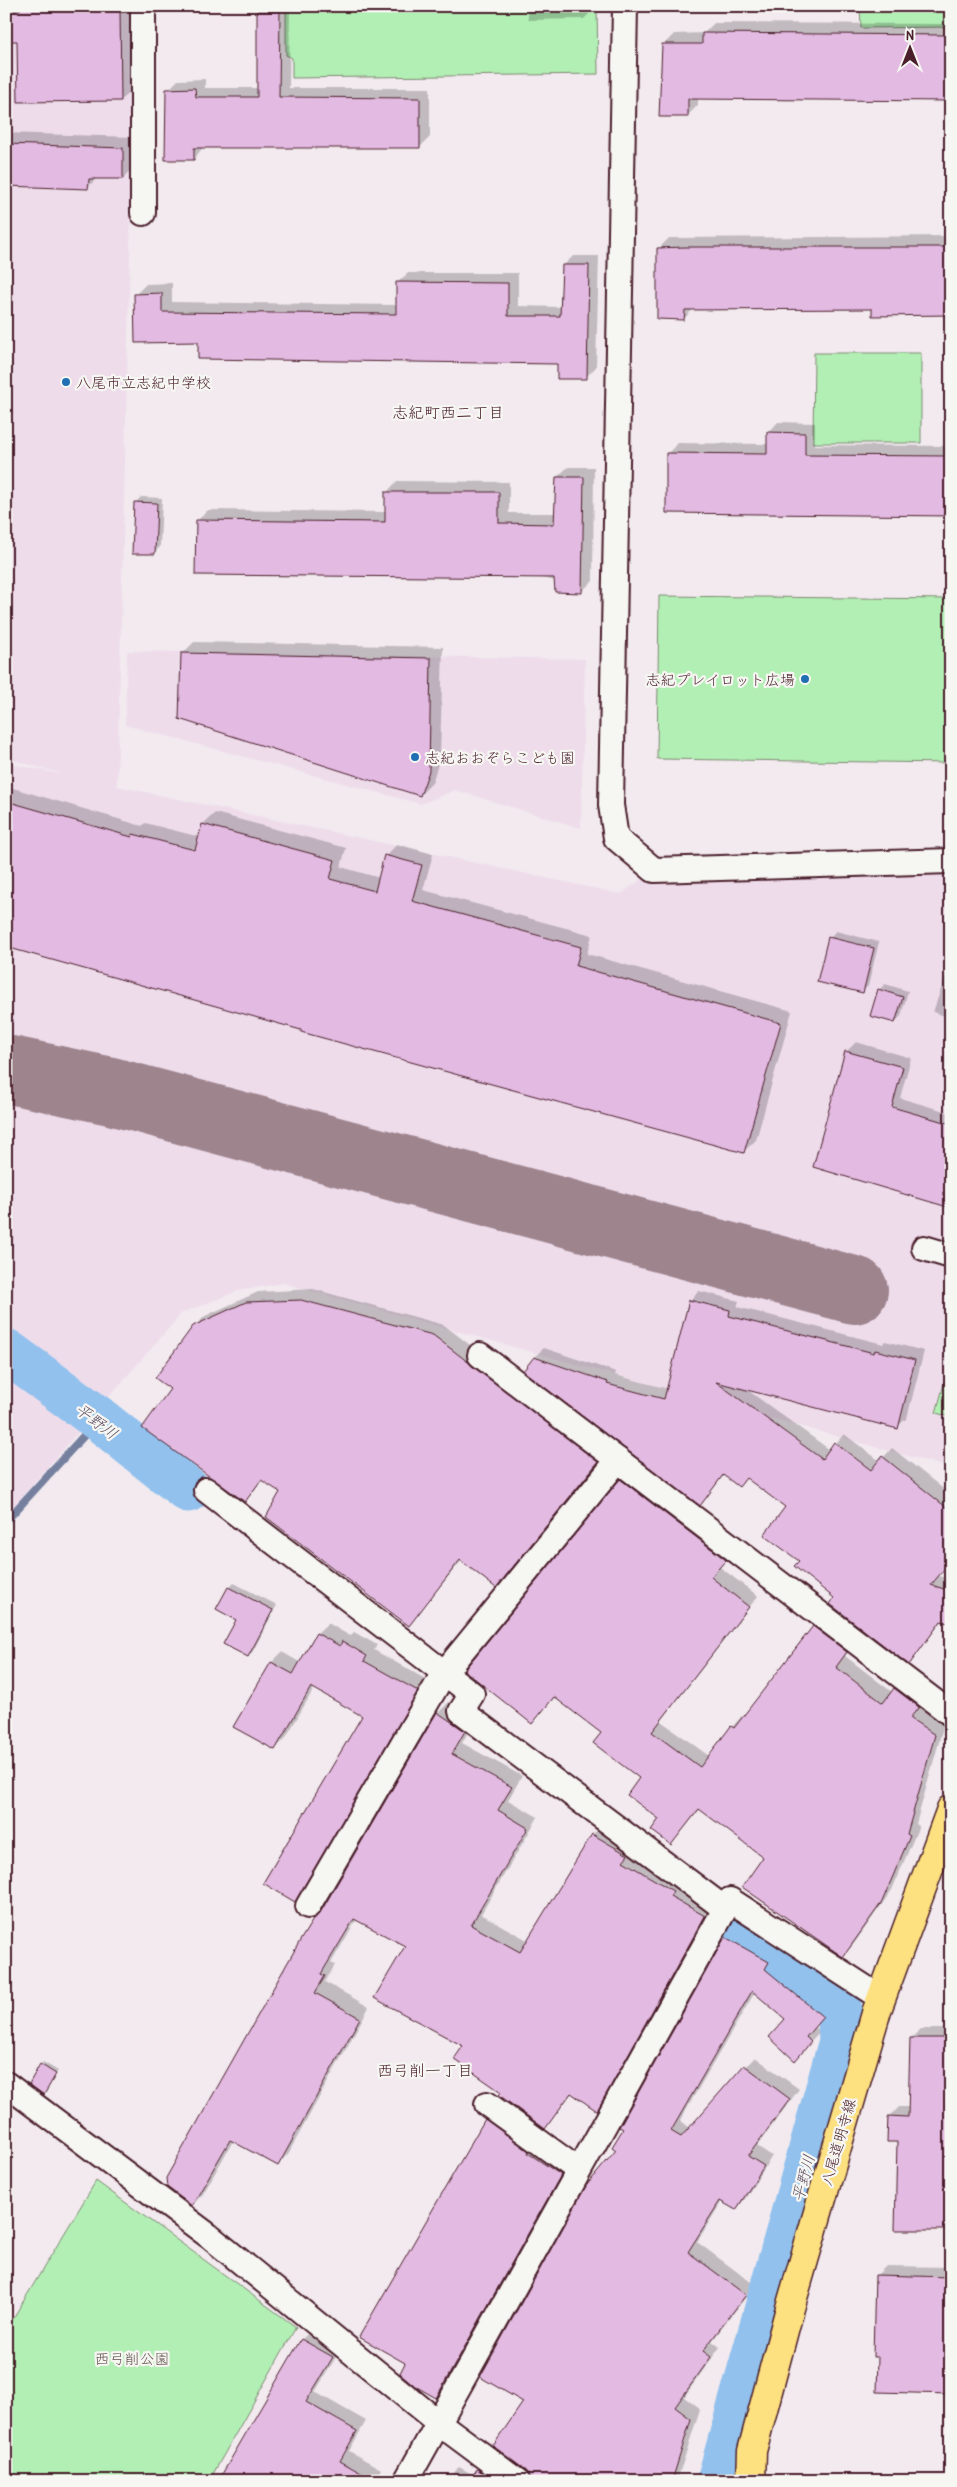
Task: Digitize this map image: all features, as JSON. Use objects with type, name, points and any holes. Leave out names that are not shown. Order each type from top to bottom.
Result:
[{"type":"main road","name":"八尾道明寺線","points":[[751,2481],[752,2452],[790,2308],[882,1998],[951,1809]]},
{"type":"street","points":[[142,6],[143,213]]},
{"type":"street","points":[[625,6],[610,805],[616,838],[654,870],[951,861]]},
{"type":"street","points":[[924,1248],[951,1256]]},
{"type":"street","points":[[480,1355],[951,1714]]},
{"type":"street","points":[[308,1906],[444,1673],[618,1460]]},
{"type":"street","points":[[206,1490],[472,1694],[461,1712],[725,1909]]},
{"type":"street","points":[[406,2481],[730,1900],[882,1998]]},
{"type":"street","points":[[6,2084],[209,2236],[438,2422],[518,2481]]},
{"type":"street","points":[[487,2104],[578,2170]]},
{"type":"shaded area","points":[[6,6],[136,6],[117,786],[621,894],[654,870],[951,861],[951,1468],[283,1283],[238,1291],[182,1313],[6,1515],[6,763],[66,775],[6,758]]},
{"type":"shaded area","name":"志紀おおぞらこども園","points":[[127,651],[585,659],[581,828],[455,790],[421,804],[125,725]]},
{"type":"green space","points":[[286,6],[597,6],[598,74],[292,78],[292,58],[286,55]]},
{"type":"green space","points":[[860,6],[951,6],[951,27],[861,28]]},
{"type":"green space","points":[[814,353],[921,353],[921,443],[813,443]]},
{"type":"green space","name":"志紀プレイロット広場","points":[[659,596],[951,599],[951,763],[657,759]]},
{"type":"green space","points":[[951,1358],[951,1417],[936,1413]]},
{"type":"green space","name":"西弓削公園","points":[[96,2181],[296,2327],[209,2481],[6,2481],[6,2330]]},
{"type":"building","points":[[20,6],[120,6],[121,101],[18,102],[17,41],[11,41],[10,10],[20,10]]},
{"type":"building","points":[[257,11],[280,11],[279,97],[420,98],[420,148],[194,148],[194,160],[165,160],[166,89],[195,88],[196,97],[257,97]]},
{"type":"building","points":[[702,33],[951,35],[951,101],[688,99],[688,117],[659,117],[662,44],[702,44]]},
{"type":"building","points":[[6,144],[123,148],[123,179],[89,179],[88,189],[6,186]]},
{"type":"building","points":[[951,247],[951,315],[872,316],[872,309],[685,310],[684,320],[657,319],[657,248]]},
{"type":"building","points":[[562,265],[589,265],[587,379],[557,379],[557,364],[198,359],[198,342],[135,343],[134,294],[162,293],[162,312],[396,314],[396,282],[508,283],[508,316],[560,316]]},
{"type":"building","points":[[767,432],[805,433],[805,455],[951,456],[951,516],[666,513],[666,453],[767,454]]},
{"type":"building","points":[[556,477],[584,477],[582,593],[555,592],[554,578],[195,575],[196,520],[385,522],[385,492],[499,492],[499,523],[554,524]]},
{"type":"building","points":[[134,502],[157,503],[155,554],[132,554]]},
{"type":"building","points":[[181,653],[431,658],[429,771],[420,796],[179,719]]},
{"type":"building","points":[[6,801],[132,837],[133,834],[195,850],[202,824],[335,860],[330,879],[375,891],[384,855],[422,865],[412,901],[581,947],[576,966],[781,1023],[744,1153],[301,1032],[301,1030],[6,947]]},
{"type":"building","points":[[828,937],[874,948],[863,993],[817,982]]},
{"type":"building","points":[[878,989],[903,997],[895,1023],[870,1016]]},
{"type":"building","points":[[845,1051],[903,1067],[892,1107],[951,1124],[951,1208],[813,1167]]},
{"type":"building","points":[[301,1300],[433,1335],[598,1462],[496,1588],[460,1560],[409,1626],[266,1517],[280,1492],[261,1480],[245,1502],[142,1428],[170,1389],[155,1378],[193,1326],[246,1302]]},
{"type":"building","points":[[689,1300],[730,1310],[729,1316],[874,1353],[875,1350],[915,1360],[898,1429],[716,1382],[822,1459],[834,1442],[871,1470],[882,1456],[951,1511],[951,1561],[931,1585],[951,1591],[951,1624],[941,1621],[909,1665],[830,1604],[834,1598],[794,1566],[799,1561],[764,1535],[785,1507],[746,1478],[739,1487],[723,1475],[700,1506],[523,1371],[534,1357],[608,1382],[607,1384],[664,1399]]},
{"type":"building","points":[[620,1479],[726,1560],[711,1577],[749,1607],[652,1732],[700,1767],[731,1726],[734,1728],[813,1626],[847,1652],[836,1667],[883,1703],[894,1688],[919,1707],[910,1718],[935,1735],[907,1834],[910,1836],[882,1902],[843,1957],[742,1887],[763,1857],[699,1809],[671,1845],[651,1830],[659,1819],[627,1795],[639,1778],[593,1743],[601,1733],[554,1697],[532,1724],[464,1670]]},
{"type":"building","points":[[228,1587],[273,1610],[248,1657],[223,1644],[236,1620],[216,1609]]},
{"type":"building","points":[[316,1633],[340,1646],[342,1641],[367,1656],[364,1661],[418,1691],[295,1902],[263,1883],[362,1716],[311,1687],[275,1750],[233,1727],[271,1662],[293,1674]]},
{"type":"building","points":[[437,1712],[465,1731],[452,1754],[512,1787],[498,1810],[528,1828],[471,1925],[520,1952],[592,1834],[628,1855],[623,1861],[673,1891],[670,1896],[705,1916],[597,2111],[571,2093],[545,2129],[499,2095],[501,2092],[454,2059],[463,2046],[374,1998],[405,1946],[354,1919],[321,1974],[325,1976],[315,1993],[360,2018],[278,2166],[230,2140],[192,2206],[167,2187],[166,2178],[301,1939],[314,1918],[320,1913]]},
{"type":"building","points":[[725,1937],[769,1962],[765,1969],[823,2017],[806,2037],[811,2042],[795,2061],[769,2037],[785,2019],[752,1991],[671,2131],[681,2137],[744,2065],[790,2099],[748,2156],[764,2166],[736,2210],[720,2201],[688,2252],[746,2295],[703,2351],[711,2357],[675,2407],[691,2419],[672,2481],[530,2481],[525,2470],[493,2446],[523,2402],[480,2377],[586,2186],[616,2150],[612,2147],[623,2129],[619,2127]]},
{"type":"building","points":[[910,2038],[951,2038],[951,2230],[895,2230],[897,2142],[887,2142],[888,2116],[908,2117]]},
{"type":"building","points":[[40,2064],[56,2074],[44,2095],[29,2084]]},
{"type":"building","points":[[485,2119],[529,2151],[528,2153],[561,2175],[436,2398],[415,2386],[400,2373],[405,2363],[359,2337]]},
{"type":"building","points":[[875,2275],[951,2277],[951,2394],[877,2392],[878,2357],[873,2357]]},
{"type":"building","points":[[301,2339],[333,2357],[306,2402],[357,2431],[340,2461],[375,2481],[218,2481]]},
{"type":"building","points":[[477,2469],[494,2481],[469,2481]]},
{"type":"waterway","name":"平野川","points":[[6,1351],[99,1419],[188,1490]]},
{"type":"waterway","points":[[6,1521],[99,1419]]},
{"type":"waterway","name":"平野川","points":[[719,2481],[841,2041],[839,2004],[732,1921]]},
{"type":"taxiway","points":[[6,1069],[111,1091],[854,1290]]},
{"type":"place","name":"八尾市立志紀中学校","points":[[66,382]]},
{"type":"place","name":"志紀プレイロット広場","points":[[805,679]]},
{"type":"place","name":"志紀おおぞらこども園","points":[[415,757]]},
{"type":"district","name":"志紀町西二丁目","points":[[448,412]]},
{"type":"district","name":"西弓削一丁目","points":[[425,2070]]}]
